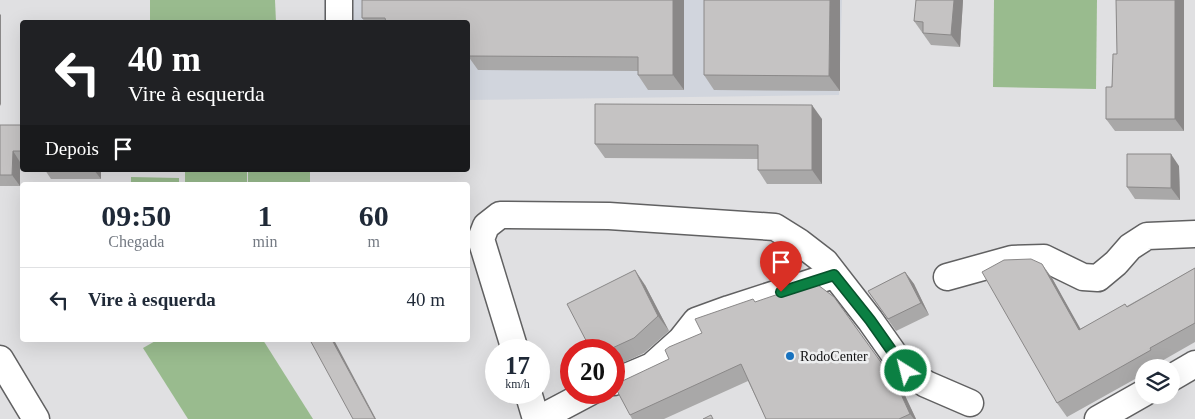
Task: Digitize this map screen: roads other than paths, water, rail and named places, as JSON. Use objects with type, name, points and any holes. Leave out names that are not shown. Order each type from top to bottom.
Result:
[{"type":"street","points":[[339,20],[340,0]]},
{"type":"street","points":[[512,339],[481,239],[486,226],[500,215],[609,216],[775,227],[825,262],[870,320],[906,371],[926,384],[970,403]]},
{"type":"street","points":[[947,277],[1012,259],[1044,258],[1083,277],[1098,278],[1116,263],[1130,247],[1147,236],[1195,234]]},
{"type":"street","points":[[625,377],[652,366],[681,340],[696,321],[834,275]]},
{"type":"street","points":[[0,359],[36,419]]},
{"type":"street","points":[[1180,373],[1195,364]]},
{"type":"street","points":[[1098,419],[1135,398]]},
{"type":"street","points":[[532,404],[537,419],[566,404]]},
{"type":"place","name":"RodoCenter","points":[[790,356]]}]
